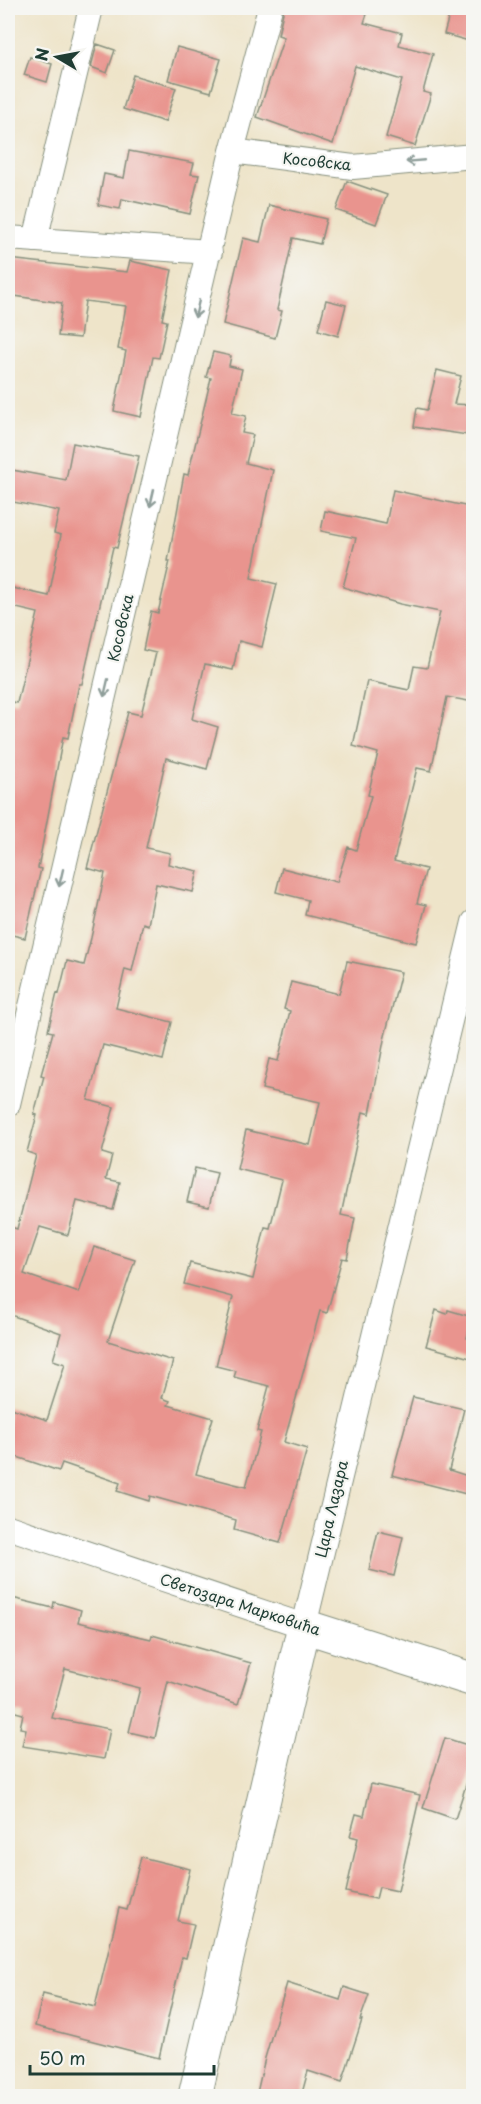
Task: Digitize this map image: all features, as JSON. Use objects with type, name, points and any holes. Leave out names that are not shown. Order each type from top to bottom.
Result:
[{"type":"street","points":[[35,240],[91,8]]},
{"type":"street","name":"Косовска","points":[[8,1104],[232,151],[270,8]]},
{"type":"street","name":"Косовска","points":[[232,151],[353,166],[474,156]]},
{"type":"street","points":[[8,238],[210,252]]},
{"type":"street","name":"Цара Лазара","points":[[195,2097],[304,1626],[474,922]]},
{"type":"street","name":"Светозара Марковића","points":[[8,1527],[474,1680]]},
{"type":"building","points":[[284,8],[369,8],[364,23],[402,33],[399,45],[433,54],[423,92],[431,94],[415,146],[386,137],[402,80],[355,66],[333,144],[257,117],[284,37],[278,35]]},
{"type":"building","points":[[451,8],[474,8],[474,26],[469,41],[444,34]]},
{"type":"building","points":[[97,44],[115,50],[107,73],[91,67]]},
{"type":"building","points":[[177,47],[221,59],[211,92],[168,80]]},
{"type":"building","points":[[30,57],[52,64],[47,82],[24,75]]},
{"type":"building","points":[[133,75],[176,88],[165,122],[123,109]]},
{"type":"building","points":[[129,151],[194,163],[191,174],[199,175],[190,214],[122,199],[120,209],[98,205],[104,174],[124,178]]},
{"type":"building","points":[[347,181],[387,195],[376,224],[336,210]]},
{"type":"building","points":[[269,205],[326,219],[320,244],[293,238],[277,310],[282,311],[275,338],[223,324],[243,238],[260,242]]},
{"type":"building","points":[[8,259],[127,272],[130,261],[172,270],[162,320],[167,321],[159,358],[153,357],[141,417],[114,411],[126,351],[118,349],[126,306],[85,301],[80,338],[58,336],[62,303],[8,295]]},
{"type":"building","points":[[326,300],[346,305],[338,336],[318,330]]},
{"type":"building","points":[[213,352],[231,356],[229,366],[242,369],[232,413],[246,416],[242,433],[253,435],[246,463],[273,470],[251,578],[277,584],[262,647],[239,641],[233,670],[205,664],[192,719],[218,727],[207,769],[166,758],[146,848],[170,853],[168,864],[198,871],[193,892],[156,884],[148,925],[143,923],[132,971],[125,969],[116,1008],[172,1022],[163,1060],[103,1045],[88,1100],[114,1107],[102,1153],[112,1156],[106,1179],[120,1182],[113,1210],[77,1201],[68,1235],[40,1227],[24,1274],[79,1293],[94,1247],[135,1260],[108,1341],[173,1361],[162,1398],[170,1401],[168,1405],[213,1418],[196,1474],[246,1487],[261,1432],[257,1431],[269,1386],[234,1377],[236,1371],[216,1366],[233,1297],[184,1284],[190,1263],[253,1279],[265,1227],[270,1228],[282,1180],[237,1169],[246,1130],[310,1145],[320,1102],[262,1089],[269,1059],[278,1061],[290,1011],[284,1009],[291,982],[339,994],[347,961],[401,972],[384,1040],[370,1114],[363,1112],[341,1215],[355,1218],[347,1259],[342,1258],[327,1313],[320,1311],[284,1442],[307,1449],[280,1543],[234,1530],[236,1520],[150,1496],[149,1501],[117,1491],[120,1483],[62,1463],[59,1471],[8,1454],[8,1407],[47,1420],[65,1364],[53,1360],[61,1333],[8,1314],[8,1226],[17,1229],[36,1155],[27,1152],[37,1115],[34,1114],[44,1076],[41,1075],[53,1032],[48,1031],[57,993],[59,994],[67,961],[84,965],[91,938],[105,873],[87,868],[128,712],[141,715],[156,653],[143,650],[151,611],[158,613],[170,561],[168,561],[184,474],[188,475],[211,378],[206,377]]},
{"type":"building","points":[[437,370],[461,376],[454,404],[474,405],[474,436],[414,427],[417,408],[427,410]]},
{"type":"building","points":[[73,443],[139,456],[117,548],[113,547],[68,738],[63,737],[38,868],[41,869],[25,938],[8,934],[8,701],[17,703],[38,613],[8,606],[8,587],[49,596],[61,535],[54,533],[59,511],[8,501],[8,496],[12,470],[66,480]]},
{"type":"building","points":[[393,490],[474,508],[474,702],[447,697],[431,771],[417,768],[394,861],[426,869],[417,903],[426,905],[416,943],[305,915],[308,900],[276,892],[282,868],[337,882],[348,847],[356,850],[371,796],[368,795],[378,753],[353,746],[367,681],[409,690],[414,666],[427,668],[440,612],[400,604],[343,587],[356,538],[321,531],[325,511],[386,524]]},
{"type":"building","points":[[195,1168],[217,1173],[209,1207],[187,1202]]},
{"type":"building","points":[[436,1310],[447,1314],[448,1310],[472,1317],[467,1338],[474,1340],[474,1359],[426,1346]]},
{"type":"building","points":[[413,1397],[464,1409],[449,1470],[474,1478],[474,1496],[392,1475]]},
{"type":"building","points":[[378,1531],[403,1537],[394,1576],[369,1570]]},
{"type":"building","points":[[8,1597],[53,1608],[54,1602],[81,1610],[78,1622],[151,1639],[152,1635],[251,1663],[238,1704],[168,1681],[155,1738],[129,1732],[140,1688],[65,1669],[52,1718],[110,1729],[104,1759],[22,1746],[26,1729],[20,1728],[23,1714],[8,1710]]},
{"type":"building","points":[[445,1738],[474,1747],[474,1760],[455,1819],[423,1808]]},
{"type":"building","points":[[371,1784],[420,1795],[398,1891],[379,1887],[376,1899],[346,1892],[358,1838],[350,1836],[356,1814],[364,1816]]},
{"type":"building","points":[[141,1857],[190,1869],[178,1921],[194,1924],[186,1958],[182,1957],[159,2058],[35,2026],[43,1994],[95,2007],[119,1908],[127,1910]]},
{"type":"building","points":[[287,1983],[340,2000],[344,1987],[369,1995],[342,2082],[308,2071],[301,2097],[256,2097],[265,2058]]}]
